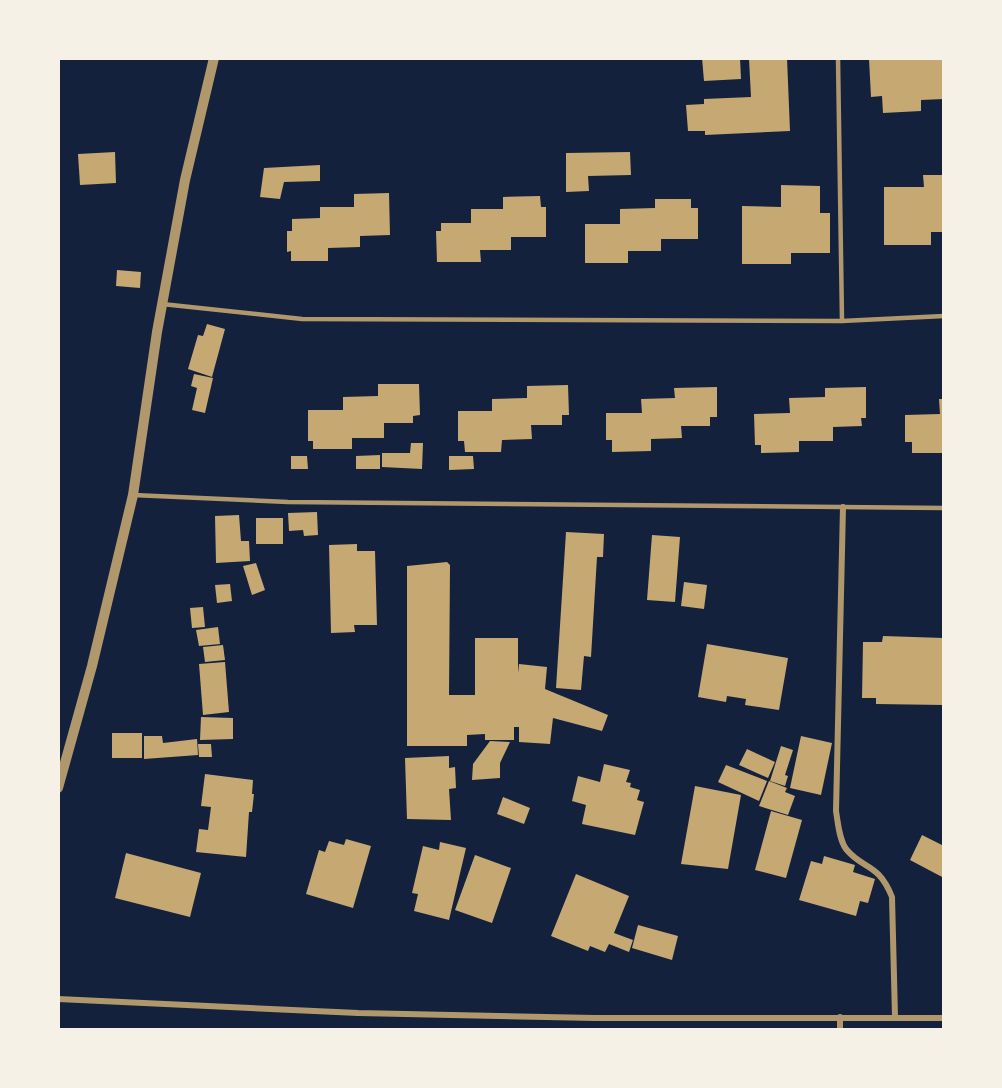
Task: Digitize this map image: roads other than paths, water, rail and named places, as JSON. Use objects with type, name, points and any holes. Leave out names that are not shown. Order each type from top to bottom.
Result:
[{"type":"street","points":[[58,788],[92,666],[133,495],[162,304],[185,180],[214,58]]},
{"type":"street","points":[[843,507],[836,811],[840,835],[846,849],[885,879],[892,897],[895,1017]]},
{"type":"street","points":[[58,999],[358,1013],[595,1018],[944,1018]]},
{"type":"street","points":[[840,1017],[840,1029]]},
{"type":"lane","points":[[838,58],[842,321]]},
{"type":"lane","points":[[162,304],[302,320],[842,321],[944,316]]},
{"type":"lane","points":[[133,495],[288,502],[944,508]]}]
